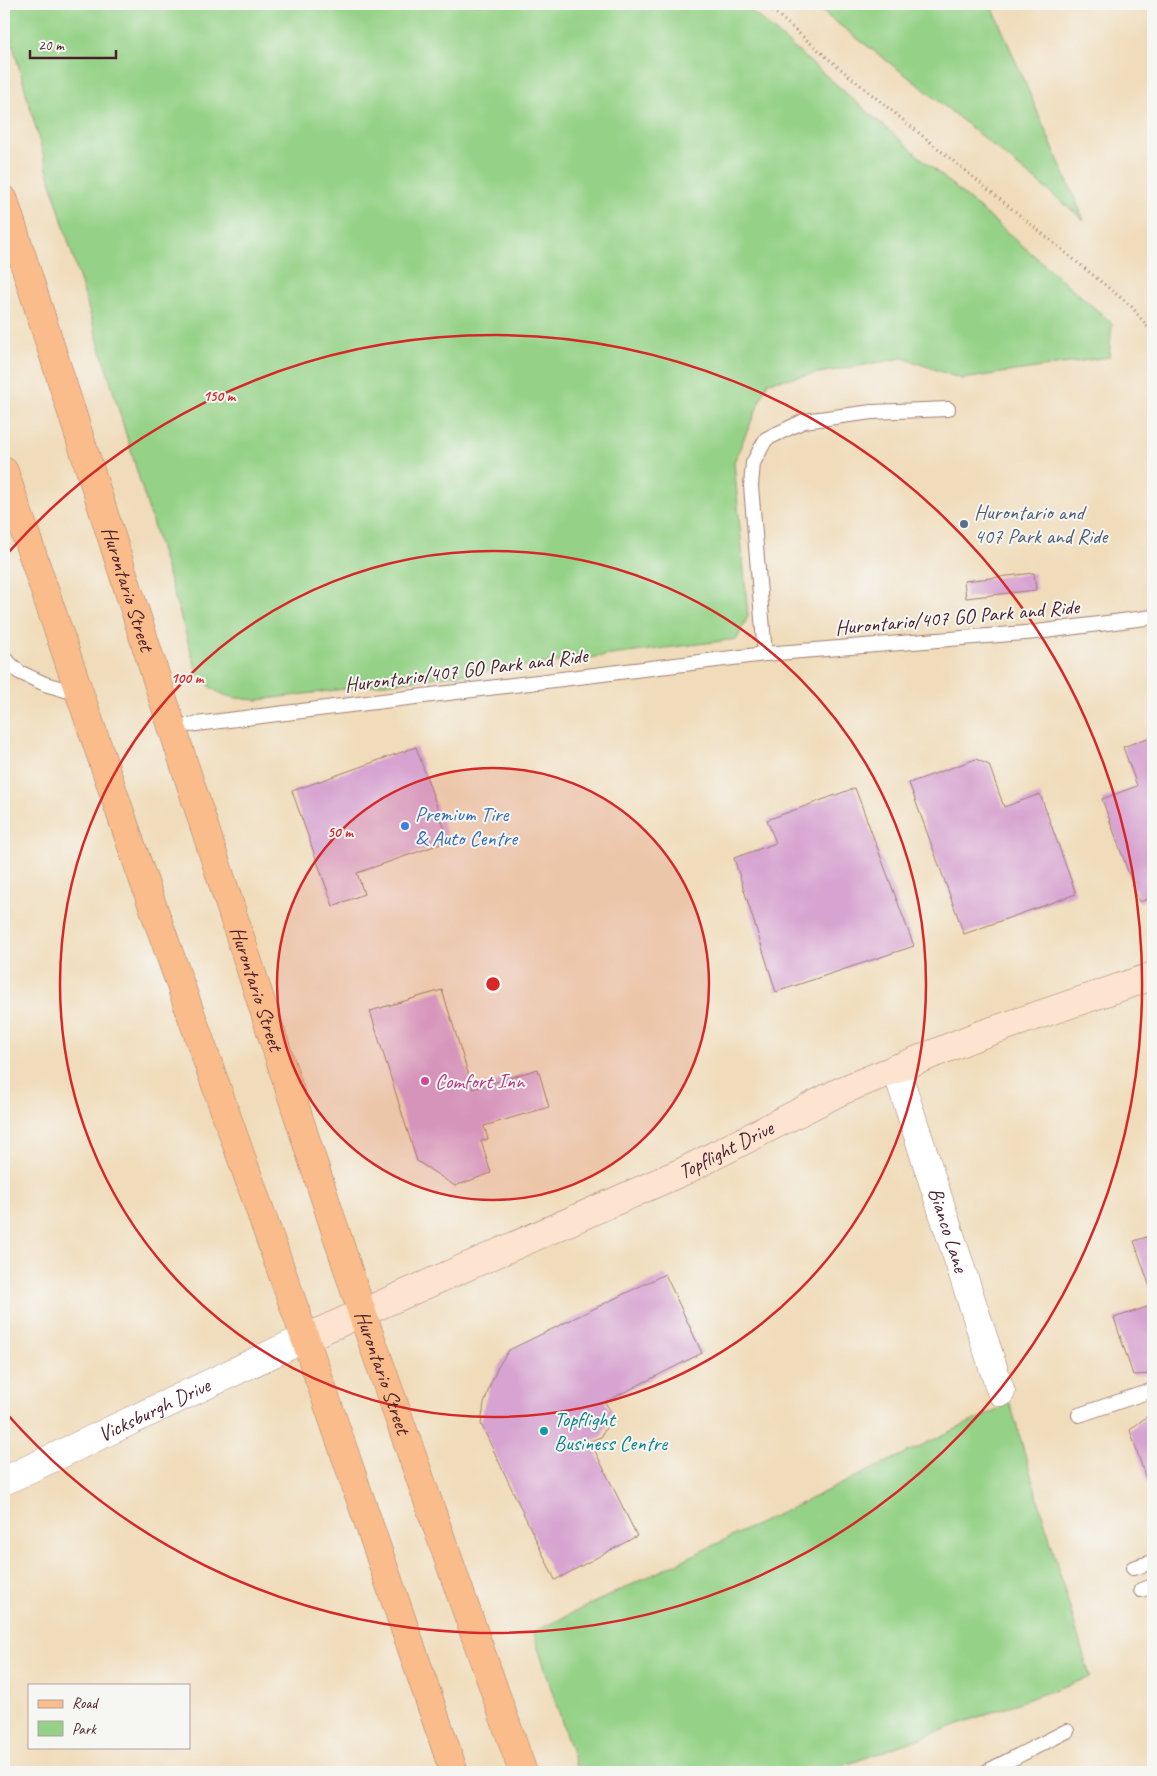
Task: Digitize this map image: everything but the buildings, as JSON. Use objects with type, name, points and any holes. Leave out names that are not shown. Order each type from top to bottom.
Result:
[{"type":"main road","name":"Hurontario Street","points":[[4,200],[362,1313],[523,1772]]},
{"type":"main road","points":[[6,493],[79,694],[305,1338],[454,1772]]},
{"type":"street","name":"Topflight Drive","points":[[305,1338],[684,1170],[841,1091],[977,1036],[1153,976]]},
{"type":"street","name":"Bianco Lane","points":[[896,1068],[1001,1392]]},
{"type":"street","name":"Vicksburgh Drive","points":[[4,1481],[305,1338]]},
{"type":"lane","points":[[765,654],[751,486],[753,463],[766,439],[804,420],[872,412],[948,409]]},
{"type":"lane","name":"Hurontario/407 GO Park and Ride","points":[[172,727],[765,654],[1037,632],[1153,617]]},
{"type":"lane","points":[[4,658],[20,672],[45,684],[79,694]]},
{"type":"lane","points":[[1079,1415],[1153,1390]]},
{"type":"lane","points":[[1134,1568],[1153,1562]]},
{"type":"lane","points":[[986,1772],[1067,1732]]},
{"type":"path","points":[[765,4],[837,66],[1132,307],[1153,334]]},
{"type":"green space","points":[[4,4],[743,4],[1112,323],[1109,357],[962,379],[903,358],[768,382],[734,462],[748,616],[737,639],[258,700],[225,695],[212,688],[198,675],[53,190],[4,13]]},
{"type":"green space","points":[[812,4],[991,4],[1084,220],[920,86]]},
{"type":"green space","points":[[1010,1403],[1090,1677],[826,1772],[578,1772],[533,1632]]},
{"type":"place","name":"Hurontario and 407 Park and Ride","points":[[964,524]]},
{"type":"place","name":"Premium Tire & Auto Centre","points":[[405,826]]},
{"type":"place","name":"Comfort Inn","points":[[425,1081]]},
{"type":"place","name":"Topflight Business Centre","points":[[544,1431]]}]
